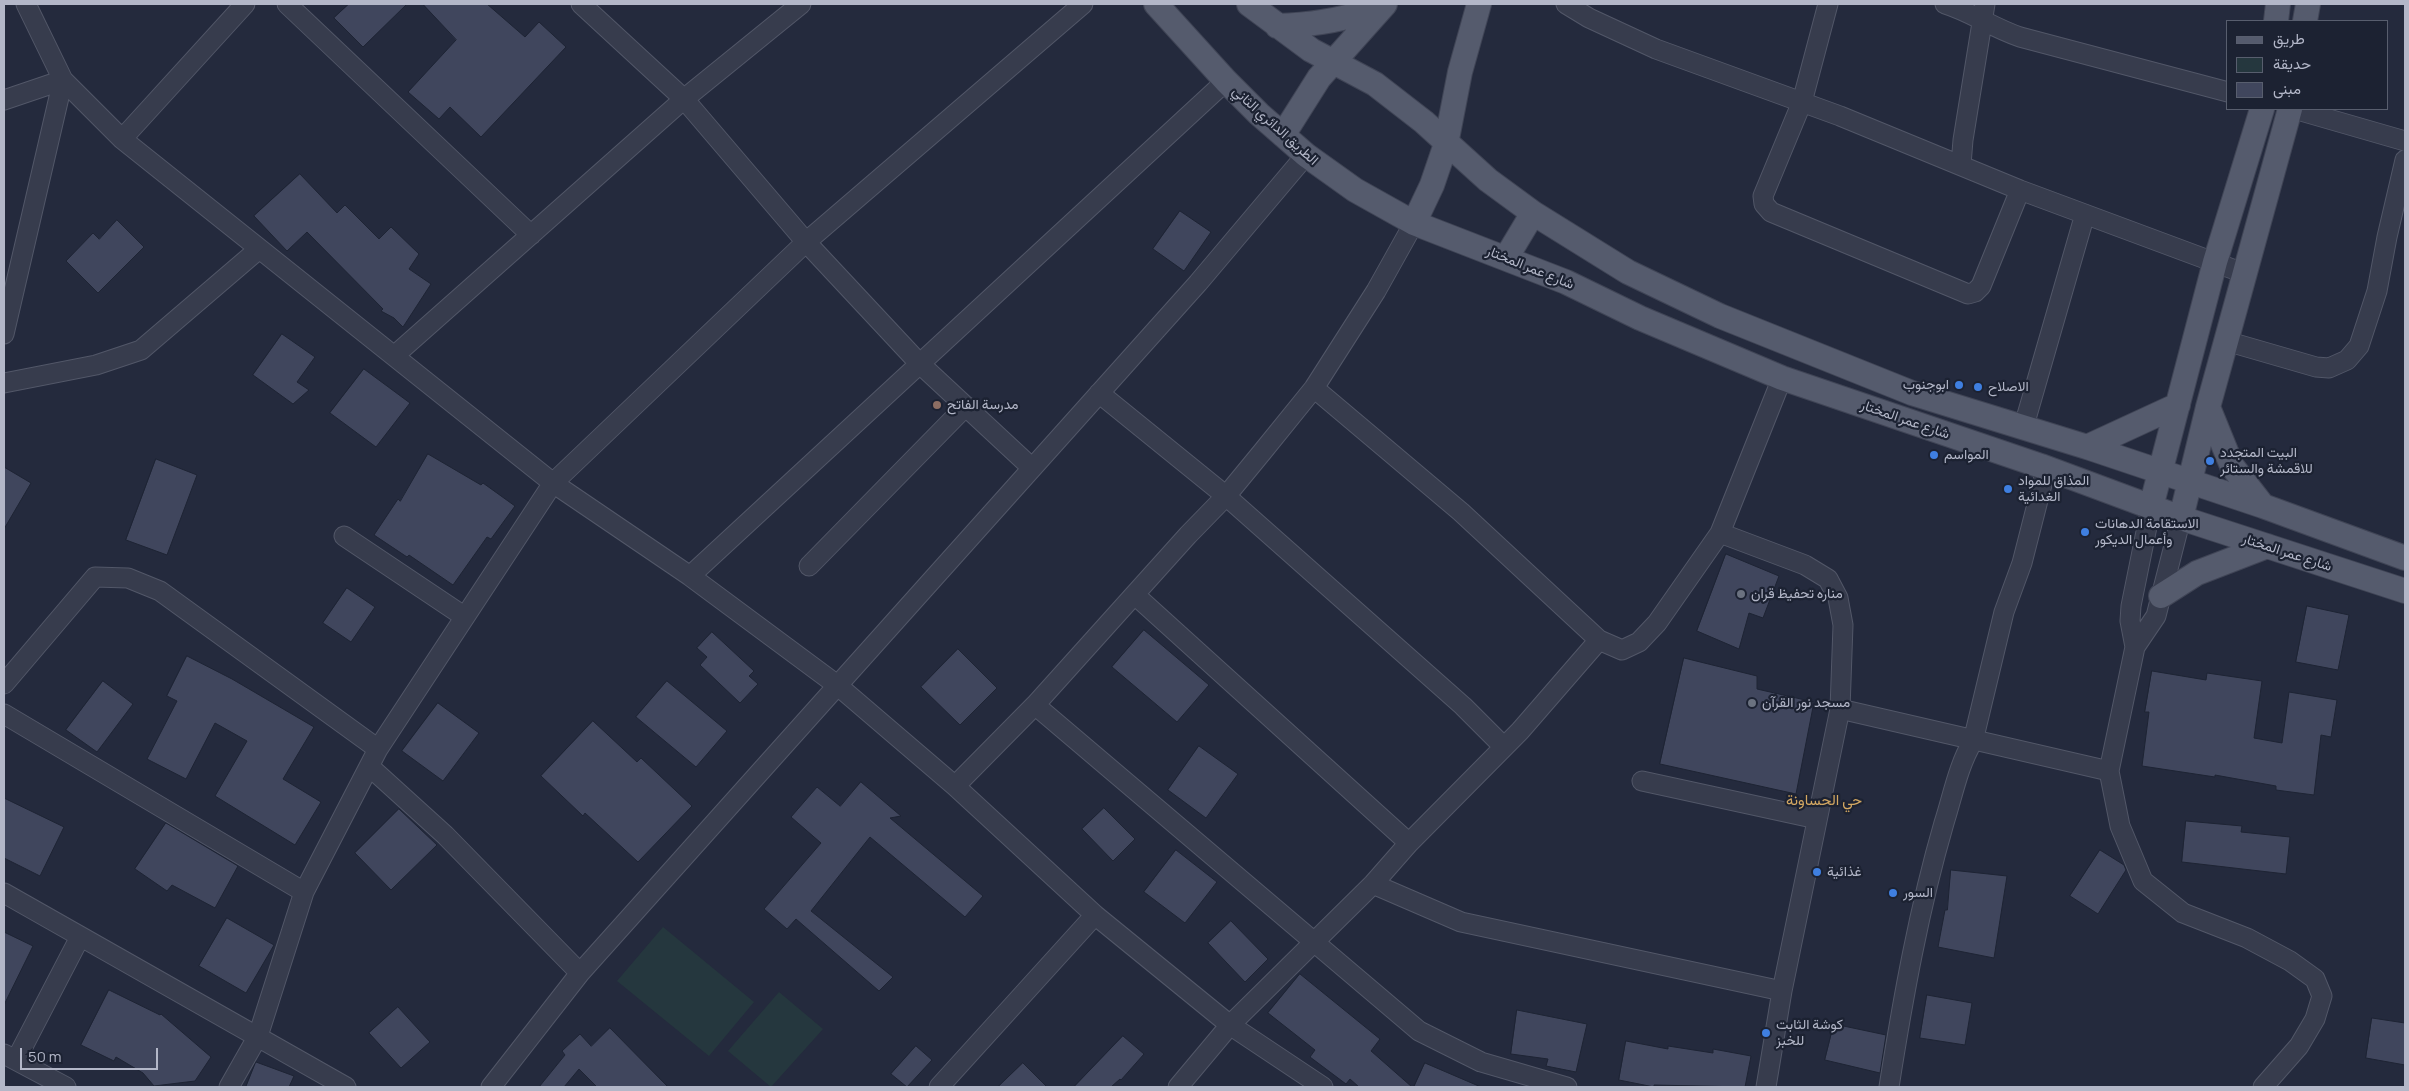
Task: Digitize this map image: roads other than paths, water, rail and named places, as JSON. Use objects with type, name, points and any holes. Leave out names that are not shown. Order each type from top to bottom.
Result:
[{"type":"main road","name":"الطريق الدائري الثاني","points":[[1156,4],[1226,81],[1306,155],[1355,190],[1414,223]]},
{"type":"main road","points":[[1249,4],[1311,50],[1375,84],[1400,103],[1446,144]]},
{"type":"main road","points":[[1277,26],[1321,23],[1343,19],[1385,4]]},
{"type":"main road","points":[[1283,135],[1306,97],[1333,60],[1385,4]]},
{"type":"main road","points":[[1414,223],[1432,185],[1446,144],[1460,72],[1479,4]]},
{"type":"main road","points":[[2276,20],[2278,4]]},
{"type":"main road","points":[[2306,20],[2308,4]]},
{"type":"main road","points":[[2151,507],[2215,262],[2262,110]]},
{"type":"main road","points":[[2181,518],[2208,407],[2290,110]]},
{"type":"main road","name":"شارع عمر المختار","points":[[1446,144],[1488,180],[1533,213],[1628,272],[1720,316],[1912,393],[2023,429],[2087,447],[2263,506],[2405,558]]},
{"type":"main road","points":[[1506,258],[1533,213]]},
{"type":"main road","name":"شارع عمر المختار","points":[[1414,223],[1566,282],[1640,318],[1782,378],[2046,469],[2181,518],[2405,591]]},
{"type":"main road","points":[[2087,447],[2178,405]]},
{"type":"main road","points":[[2208,407],[2232,466],[2263,506]]},
{"type":"main road","points":[[2161,596],[2197,574],[2266,546]]},
{"type":"street","points":[[26,4],[63,80],[122,139],[553,483],[690,576],[837,685],[955,786],[1095,915],[1230,1025],[1323,1087]]},
{"type":"street","points":[[122,139],[245,4]]},
{"type":"street","points":[[287,4],[531,235]]},
{"type":"street","points":[[581,4],[684,99],[806,242],[919,363],[1032,468]]},
{"type":"street","points":[[394,356],[684,99],[801,4]]},
{"type":"street","points":[[229,1087],[258,1036],[304,892],[378,749],[553,483],[806,242],[1083,4]]},
{"type":"street","points":[[1566,4],[1589,18],[1656,50],[1802,102],[2020,190],[2246,274]]},
{"type":"street","points":[[1828,4],[1802,102],[1763,196],[1764,204],[1772,212],[1968,294],[1975,292],[1981,286],[2020,190]]},
{"type":"street","points":[[1945,4],[1983,11],[1996,29],[2020,37],[2226,91]]},
{"type":"street","points":[[1961,165],[1983,11]]},
{"type":"street","points":[[4,100],[63,80]]},
{"type":"street","points":[[4,334],[63,80]]},
{"type":"street","points":[[690,576],[1226,81]]},
{"type":"street","points":[[2297,110],[2405,141]]},
{"type":"street","points":[[491,1087],[580,974],[1198,283],[1306,155]]},
{"type":"street","points":[[2226,341],[2284,360],[2316,367],[2329,368],[2347,360],[2359,346],[2371,314],[2405,160]]},
{"type":"street","points":[[2023,429],[2085,214]]},
{"type":"street","points":[[955,786],[1035,706],[1226,496],[1314,388],[1376,291],[1414,223]]},
{"type":"street","points":[[4,383],[96,365],[141,350],[259,249]]},
{"type":"street","points":[[1314,388],[1461,512],[1599,640],[1622,650],[1639,642],[1657,623],[1720,532],[1782,378]]},
{"type":"street","points":[[1099,393],[1226,496],[1463,706],[1504,747]]},
{"type":"street","points":[[809,566],[966,406]]},
{"type":"street","points":[[1889,1087],[1903,999],[1935,856],[1962,760],[1973,741],[2004,612],[2022,563],[2046,469]]},
{"type":"street","points":[[2135,647],[2130,621],[2131,606],[2151,507]]},
{"type":"street","points":[[2181,518],[2156,616],[2135,647],[2109,771],[2120,826],[2143,881],[2183,913],[2247,938],[2290,961],[2316,979],[2322,996],[2315,1019],[2299,1046],[2263,1087]]},
{"type":"street","points":[[1720,532],[1805,565],[1828,579],[1838,598],[1843,625],[1840,709],[1782,991],[1766,1087]]},
{"type":"street","points":[[344,536],[465,617]]},
{"type":"street","points":[[4,684],[94,577],[128,578],[160,591],[378,749]]},
{"type":"street","points":[[1136,595],[1409,843]]},
{"type":"street","points":[[1178,1087],[1230,1025],[1313,941],[1373,884],[1409,843],[1504,747],[1599,640]]},
{"type":"street","points":[[1035,706],[1419,1031],[1481,1062],[1567,1087]]},
{"type":"street","points":[[1840,709],[2109,771]]},
{"type":"street","points":[[4,714],[304,892]]},
{"type":"street","points":[[370,767],[445,836],[580,974]]},
{"type":"street","points":[[1642,781],[1817,819]]},
{"type":"street","points":[[1373,884],[1461,922],[1782,991]]},
{"type":"street","points":[[4,893],[346,1087]]},
{"type":"street","points":[[939,1087],[1095,915]]},
{"type":"street","points":[[66,1087],[10,1057],[80,937]]},
{"type":"place","name":"ابوجنوب","points":[[1959,385]]},
{"type":"place","name":"الاصلاح","points":[[1978,387]]},
{"type":"place","name":"مدرسة الفاتح","points":[[937,405]]},
{"type":"place","name":"المواسم","points":[[1934,455]]},
{"type":"place","name":"البيت المتجدد للاقمشة والستائر","points":[[2210,461]]},
{"type":"place","name":"المذاق للمواد الغدائية","points":[[2008,489]]},
{"type":"place","name":"الاستقامة الدهانات وأعمال الديكور","points":[[2085,532]]},
{"type":"place","name":"مناره تحفيظ قران","points":[[1741,594]]},
{"type":"place","name":"مسجد نور القرآن","points":[[1752,703]]},
{"type":"place","name":"غذائية","points":[[1817,872]]},
{"type":"place","name":"السور","points":[[1893,893]]},
{"type":"place","name":"كوشة الثابت للخبز","points":[[1766,1033]]},
{"type":"district","name":"حي الحساونة","points":[[1824,801]]}]
